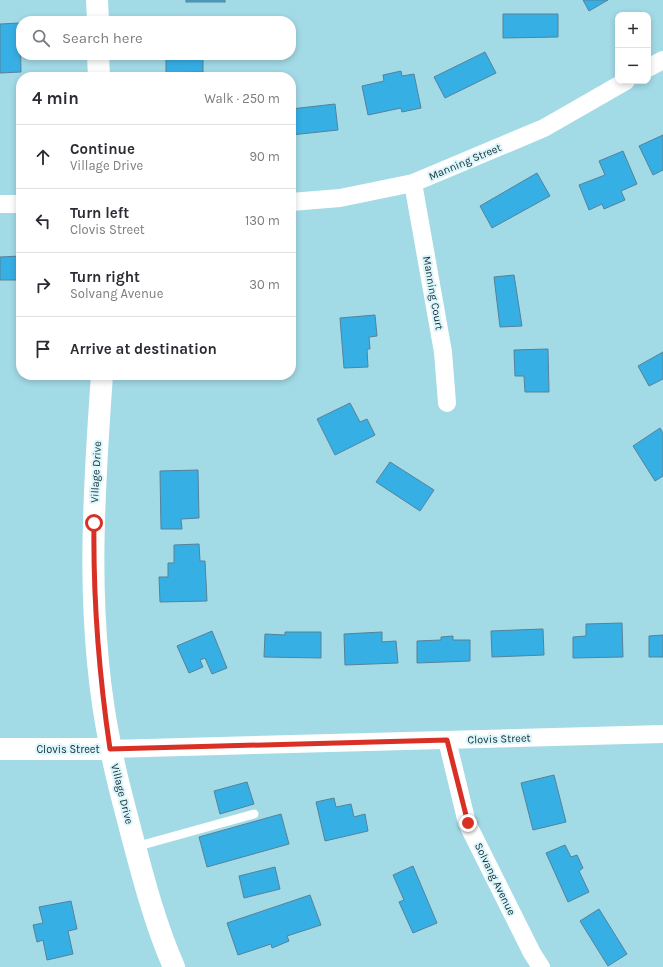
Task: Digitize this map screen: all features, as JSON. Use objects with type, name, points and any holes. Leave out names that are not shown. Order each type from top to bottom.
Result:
[{"type":"main road","points":[[98,0],[98,16]]},
{"type":"main road","points":[[98,60],[99,72]]},
{"type":"main road","name":"Village Drive","points":[[102,380],[94,486],[93,571],[98,652],[110,749],[142,875],[174,967]]},
{"type":"main road","name":"Clovis Street","points":[[0,749],[110,749]]},
{"type":"street","points":[[651,66],[663,60]]},
{"type":"street","name":"Manning Street","points":[[296,202],[340,198],[413,183],[544,128],[621,84]]},
{"type":"street","name":"Manning Court","points":[[413,183],[443,352],[447,403]]},
{"type":"street","points":[[0,204],[16,204]]},
{"type":"street","name":"Clovis Street","points":[[110,749],[663,734]]},
{"type":"street","name":"Solvang Avenue","points":[[447,740],[468,823],[532,953],[541,967]]},
{"type":"lane","points":[[135,847],[254,814]]},
{"type":"building","points":[[186,0],[225,0],[225,2],[186,2]]},
{"type":"building","points":[[583,0],[608,0],[589,11]]},
{"type":"building","points":[[503,14],[558,14],[558,37],[503,38]]},
{"type":"building","points":[[16,23],[16,60],[21,60],[21,72],[0,73],[0,24]]},
{"type":"building","points":[[485,52],[496,73],[445,98],[434,77]]},
{"type":"building","points":[[166,60],[203,60],[203,72],[166,72]]},
{"type":"building","points":[[401,71],[402,76],[414,74],[421,108],[402,112],[401,108],[368,115],[362,86],[384,81],[383,75]]},
{"type":"building","points":[[335,104],[338,130],[296,134],[296,108]]},
{"type":"building","points":[[663,135],[663,170],[653,175],[639,146]]},
{"type":"building","points":[[623,151],[637,184],[621,191],[625,200],[604,209],[602,204],[589,210],[579,185],[605,175],[599,161]]},
{"type":"building","points":[[537,173],[550,196],[492,228],[480,206]]},
{"type":"building","points":[[16,256],[16,280],[0,280],[0,257]]},
{"type":"building","points":[[514,275],[522,326],[500,327],[494,277]]},
{"type":"building","points":[[375,315],[377,336],[369,337],[370,349],[367,349],[368,367],[344,368],[340,318]]},
{"type":"building","points":[[548,349],[549,392],[525,392],[524,376],[515,376],[514,350]]},
{"type":"building","points":[[663,352],[663,379],[649,386],[638,366]]},
{"type":"building","points":[[350,403],[360,422],[367,419],[375,435],[335,455],[317,419]]},
{"type":"building","points":[[660,428],[663,433],[663,476],[655,481],[633,446]]},
{"type":"building","points":[[390,462],[434,490],[420,511],[376,482]]},
{"type":"building","points":[[198,470],[199,518],[181,519],[182,529],[161,529],[160,471]]},
{"type":"building","points":[[199,544],[200,561],[205,561],[207,601],[160,602],[159,577],[168,577],[168,563],[174,563],[174,545]]},
{"type":"building","points":[[622,623],[623,657],[573,658],[573,637],[586,636],[586,624]]},
{"type":"building","points":[[543,629],[544,655],[492,657],[491,631]]},
{"type":"building","points":[[212,631],[227,668],[212,674],[205,658],[200,660],[203,667],[189,673],[177,646]]},
{"type":"building","points":[[285,632],[321,632],[321,658],[264,657],[265,634],[285,635]]},
{"type":"building","points":[[382,632],[382,642],[396,641],[398,663],[345,665],[344,634]]},
{"type":"building","points":[[663,635],[663,657],[649,657],[649,636]]},
{"type":"building","points":[[453,636],[453,640],[470,640],[470,661],[417,663],[417,641],[441,640],[441,637]]},
{"type":"building","points":[[554,775],[566,822],[533,830],[521,783]]},
{"type":"building","points":[[247,782],[254,804],[220,814],[214,791]]},
{"type":"building","points":[[334,798],[336,807],[351,804],[354,817],[365,814],[368,831],[325,841],[316,802]]},
{"type":"building","points":[[281,814],[289,844],[207,867],[199,837]]},
{"type":"building","points":[[565,845],[571,857],[577,855],[583,868],[579,871],[589,892],[568,902],[546,853]]},
{"type":"building","points":[[413,866],[437,923],[413,933],[399,902],[404,900],[393,875]]},
{"type":"building","points":[[275,867],[280,889],[244,898],[239,876]]},
{"type":"building","points":[[310,895],[321,925],[287,936],[289,941],[272,948],[271,944],[238,955],[227,923]]},
{"type":"building","points":[[71,901],[77,929],[68,931],[73,954],[47,960],[43,940],[37,942],[33,925],[43,923],[39,907]]},
{"type":"building","points":[[599,909],[627,954],[608,966],[580,921]]},
{"type":"route","points":[[94,523],[93,571],[97,638],[102,695],[110,749],[447,740],[468,823]]}]
